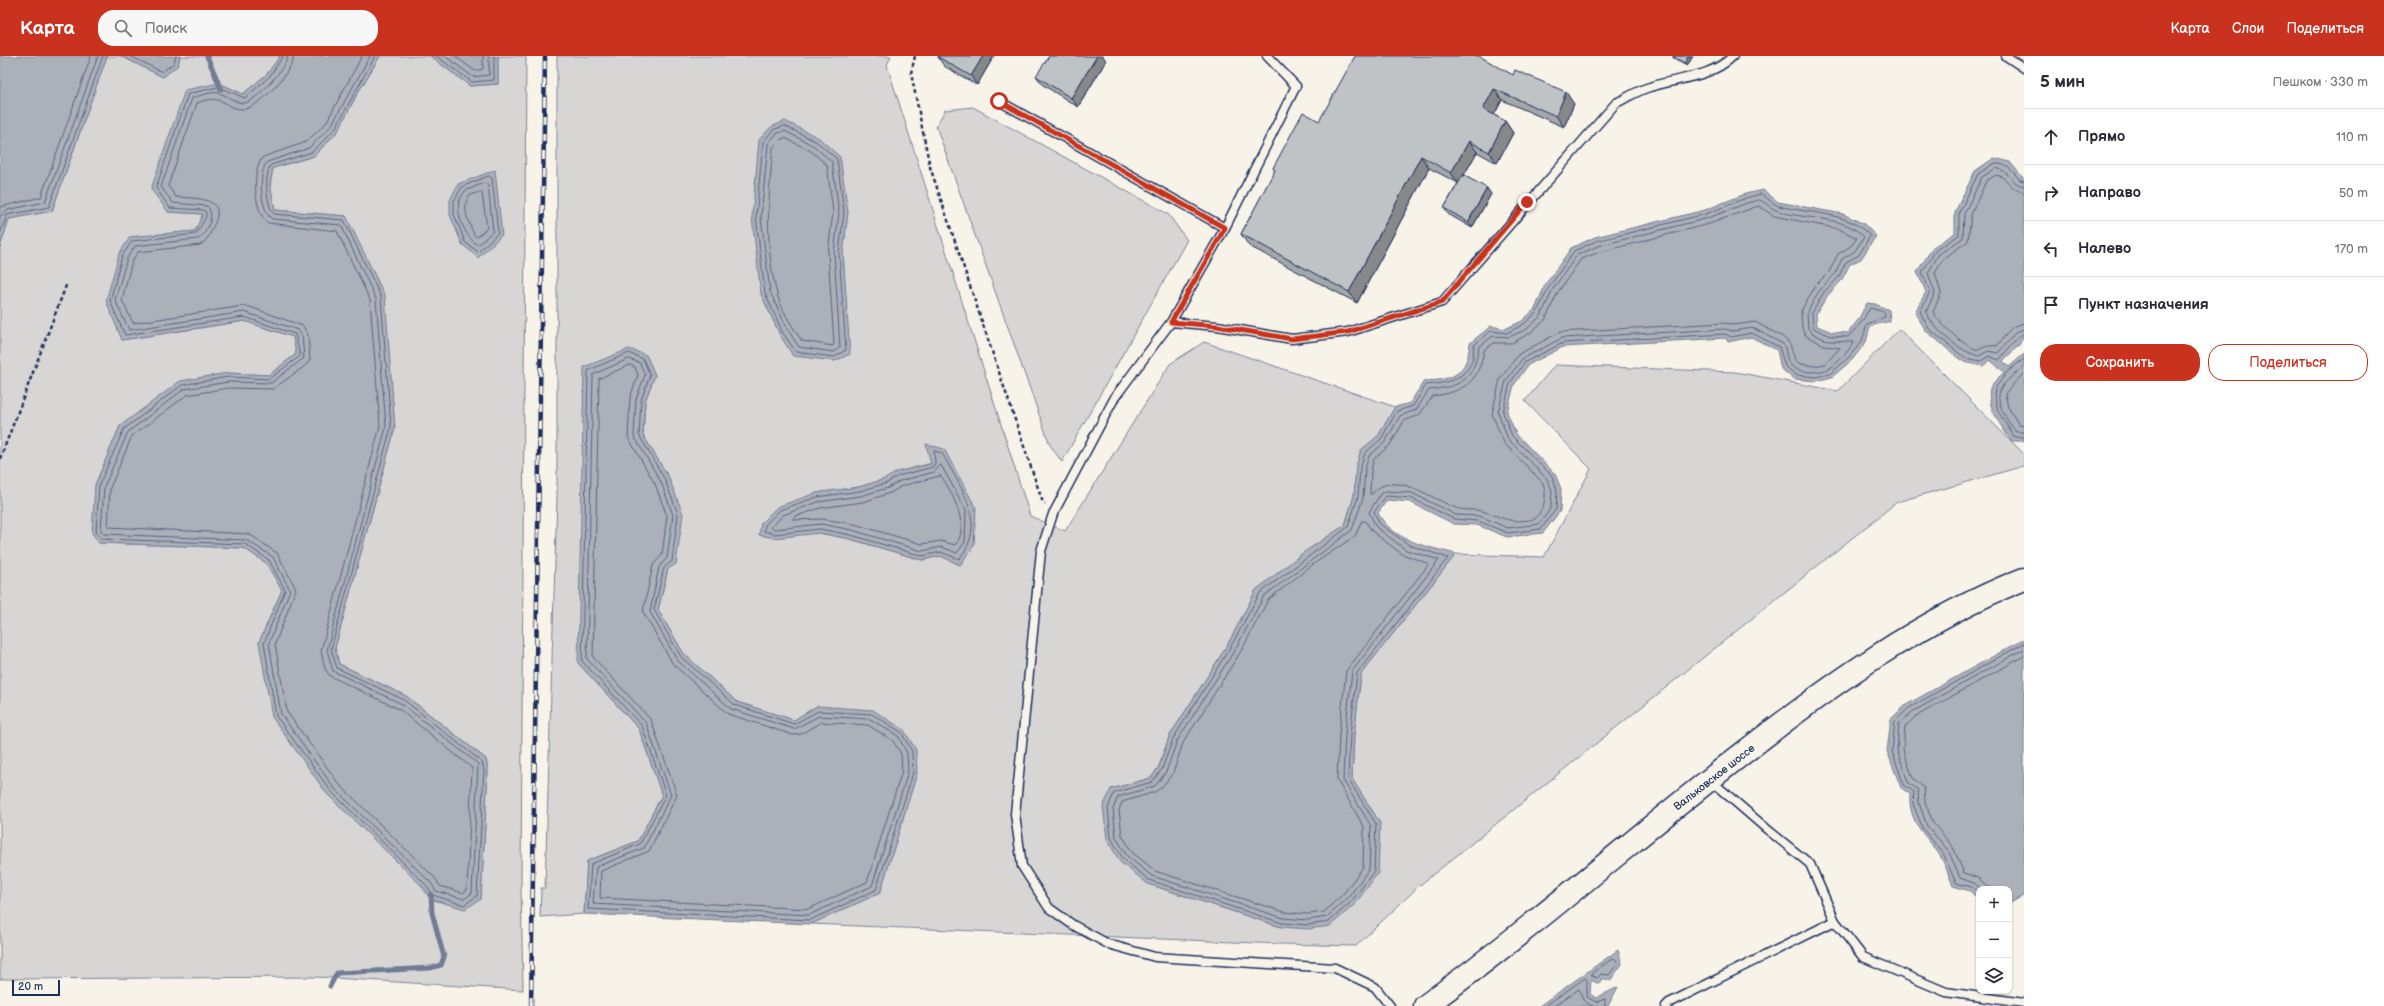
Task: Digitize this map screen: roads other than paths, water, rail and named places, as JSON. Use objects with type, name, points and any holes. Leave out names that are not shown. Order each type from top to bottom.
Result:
[{"type":"main road","name":"Вальковское шоссе","points":[[1425,1006],[1484,963],[1710,779],[1849,674],[1918,630],[1982,595],[2024,579]]},
{"type":"lane","points":[[1268,56],[1296,86],[1225,228],[1171,322],[1115,398],[1053,514],[1041,551],[1015,814],[1022,866],[1049,908],[1073,925],[1108,944],[1155,957],[1335,968],[1374,987],[1390,1006]]},
{"type":"lane","points":[[1171,322],[1217,326],[1292,339],[1348,332],[1442,302],[1616,103],[1649,87],[1692,78],[1727,62],[1733,56]]},
{"type":"lane","points":[[2006,56],[2024,68]]},
{"type":"lane","points":[[999,101],[1225,228]]},
{"type":"lane","points":[[1710,779],[1768,830],[1810,864],[1835,921],[1863,957],[1946,992],[2024,1002]]},
{"type":"lane","points":[[1666,1006],[1669,1002],[1835,921]]},
{"type":"water","points":[[0,56],[107,56],[52,211],[9,219],[0,247]]},
{"type":"water","points":[[121,56],[180,56],[178,65],[163,77]]},
{"type":"water","points":[[280,56],[380,56],[356,96],[338,131],[314,156],[273,168],[270,185],[275,210],[346,216],[385,296],[395,428],[335,648],[339,664],[406,696],[486,759],[488,770],[481,899],[465,909],[430,899],[425,889],[327,794],[272,717],[259,642],[282,590],[266,563],[244,548],[99,543],[92,533],[95,485],[120,426],[180,381],[227,373],[269,375],[296,354],[293,337],[244,321],[122,340],[106,301],[119,254],[130,237],[195,231],[203,214],[168,212],[151,189],[185,90],[219,83],[243,94],[267,74]]},
{"type":"water","points":[[430,56],[498,56],[498,84],[470,86]]},
{"type":"water","points":[[785,121],[819,138],[840,157],[848,212],[843,253],[850,354],[835,361],[793,356],[780,335],[761,294],[752,217],[759,140],[771,127]]},
{"type":"water","points":[[1994,158],[2010,162],[2024,179],[2024,335],[2019,345],[2003,361],[2009,367],[2024,354],[2024,441],[2012,441],[1999,423],[1992,408],[1989,393],[1991,386],[2004,372],[1990,360],[1983,366],[1964,362],[1926,331],[1915,312],[1926,292],[1917,272],[1933,247],[1955,233],[1955,212],[1975,171]]},
{"type":"water","points":[[495,170],[502,235],[478,258],[462,244],[450,215],[450,200],[458,184]]},
{"type":"water","points":[[1763,190],[1778,202],[1843,214],[1864,224],[1876,236],[1861,259],[1850,264],[1841,281],[1828,295],[1816,314],[1817,326],[1832,332],[1848,333],[1858,320],[1867,303],[1875,304],[1889,310],[1890,321],[1870,326],[1866,342],[1852,360],[1832,377],[1816,381],[1794,379],[1781,369],[1777,350],[1751,337],[1728,342],[1726,338],[1563,347],[1528,365],[1514,385],[1507,412],[1516,434],[1555,474],[1561,489],[1560,511],[1543,533],[1507,537],[1477,525],[1454,524],[1410,502],[1387,500],[1378,513],[1384,523],[1392,530],[1412,541],[1434,549],[1456,554],[1361,674],[1354,735],[1352,779],[1380,823],[1378,873],[1355,904],[1330,926],[1308,929],[1281,927],[1148,884],[1120,862],[1107,839],[1103,807],[1111,789],[1151,778],[1159,767],[1169,737],[1228,644],[1256,590],[1303,553],[1345,525],[1354,496],[1356,467],[1361,450],[1378,436],[1395,407],[1410,403],[1424,381],[1443,379],[1451,377],[1457,373],[1466,362],[1470,343],[1491,326],[1505,329],[1522,321],[1535,309],[1545,285],[1571,248],[1595,237],[1705,210],[1745,194]]},
{"type":"water","points":[[629,349],[646,355],[655,375],[645,401],[643,435],[669,478],[683,514],[676,564],[668,569],[658,610],[684,654],[737,702],[794,720],[817,706],[873,710],[904,730],[916,750],[917,773],[880,893],[811,924],[584,914],[587,861],[638,841],[662,795],[639,729],[578,663],[584,367]]},
{"type":"water","points":[[926,444],[944,449],[976,508],[974,545],[960,565],[941,556],[922,560],[850,539],[819,533],[775,538],[759,535],[761,523],[777,507],[816,493],[859,487],[885,479],[897,472],[931,464]]},
{"type":"water","points":[[2024,639],[2024,895],[2012,902],[2012,886],[1976,886],[1976,897],[1970,891],[1953,886],[1939,854],[1918,827],[1910,804],[1910,794],[1901,788],[1887,751],[1891,719],[1906,705]]},
{"type":"water","points":[[1618,950],[1622,964],[1610,981],[1602,978],[1599,984],[1591,980],[1590,994],[1596,998],[1618,987],[1608,1006],[1539,1006]]},
{"type":"waterway","points":[[207,56],[221,89]]},
{"type":"waterway","points":[[330,986],[337,973],[430,968],[441,965],[444,957],[432,913],[431,894]]},
{"type":"railway","points":[[531,1006],[545,56]]}]
